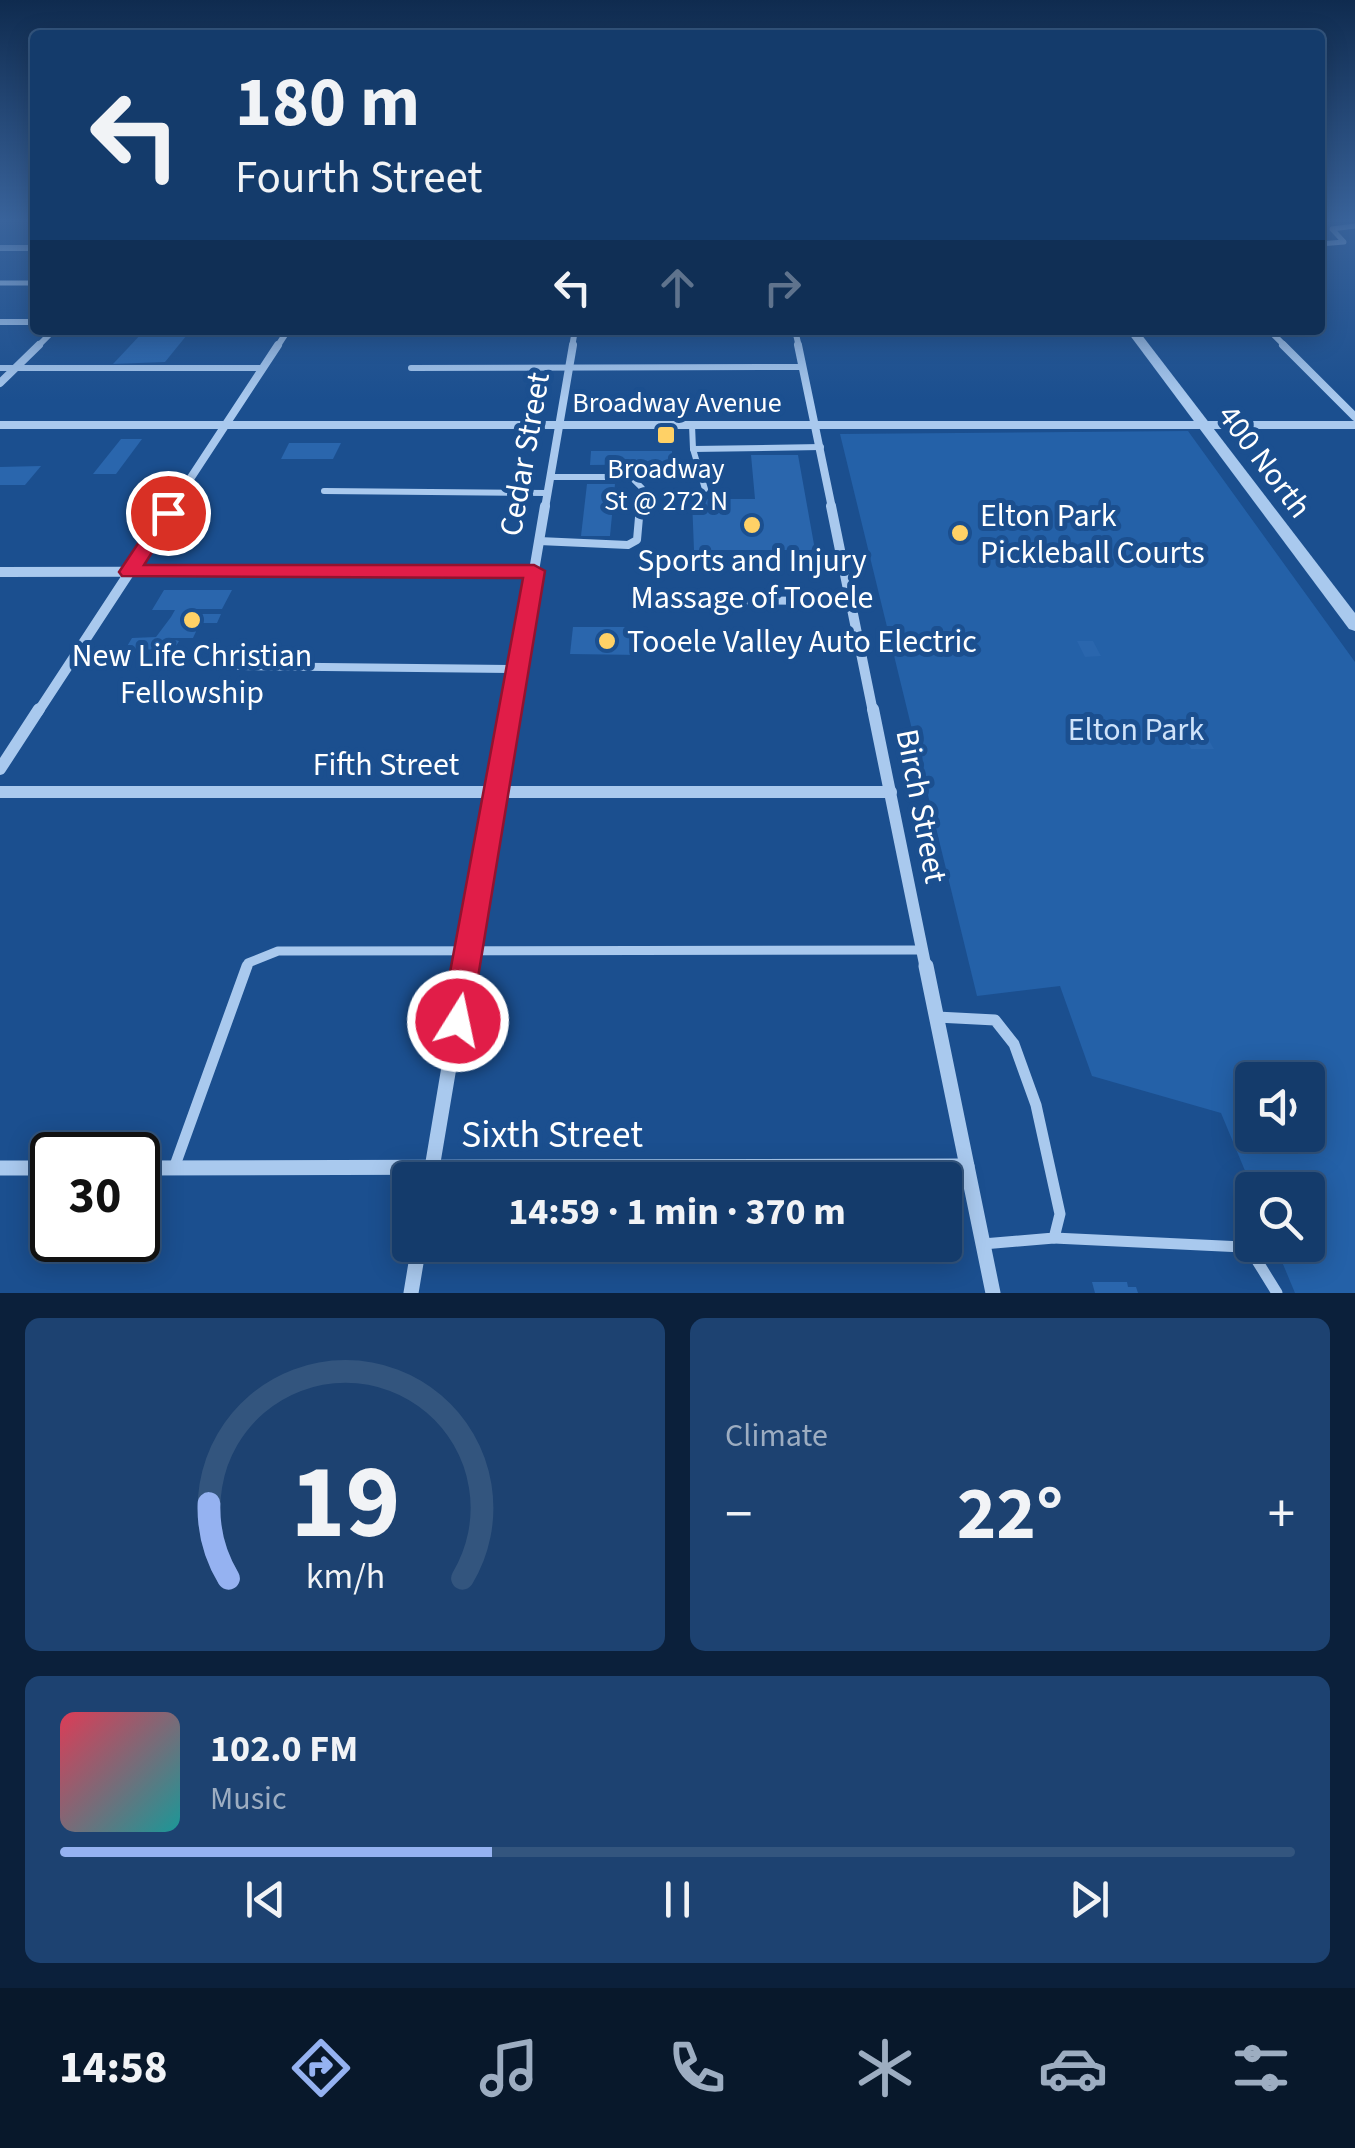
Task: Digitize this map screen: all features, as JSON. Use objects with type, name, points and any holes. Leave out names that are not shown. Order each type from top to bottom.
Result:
[{"type":"street","points":[[0,322],[30,322]]},
{"type":"street","points":[[0,382],[49,335]]},
{"type":"street","points":[[0,769],[285,335]]},
{"type":"street","name":"Cedar Street","points":[[433,1162],[574,335]]},
{"type":"street","name":"Birch Street","points":[[797,335],[993,1293]]},
{"type":"street","name":"400 North","points":[[1136,335],[1355,625]]},
{"type":"street","points":[[1274,335],[1355,421]]},
{"type":"street","name":"Broadway Avenue","points":[[0,425],[1355,421]]},
{"type":"street","points":[[0,572],[534,571]]},
{"type":"street","name":"Fifth Street","points":[[0,792],[891,792]]},
{"type":"street","name":"Sixth Street","points":[[962,1166],[967,1166]]},
{"type":"street","points":[[0,1168],[30,1168]]},
{"type":"street","name":"Sixth Street","points":[[160,1168],[392,1173]]},
{"type":"street","points":[[411,1293],[416,1262]]},
{"type":"lane","points":[[0,283],[30,283]]},
{"type":"lane","points":[[411,368],[803,367]]},
{"type":"lane","points":[[0,368],[263,368]]},
{"type":"lane","points":[[692,425],[692,449],[705,489]]},
{"type":"lane","points":[[692,449],[821,446]]},
{"type":"lane","points":[[540,541],[628,545],[637,540],[641,531],[642,488],[631,477],[550,477]]},
{"type":"lane","points":[[324,491],[548,493]]},
{"type":"lane","points":[[699,600],[852,600]]},
{"type":"lane","points":[[239,666],[518,669]]},
{"type":"lane","points":[[174,1168],[248,963],[278,951],[923,950]]},
{"type":"lane","points":[[937,1017],[995,1020],[1014,1044],[1036,1105],[1060,1214],[1054,1238]]},
{"type":"lane","points":[[983,1244],[1054,1238],[1243,1248],[1256,1259],[1277,1293]]},
{"type":"green space","name":"Elton Park","points":[[1188,431],[1355,662],[1355,1293],[1295,1293],[1282,1262],[1325,1262],[1325,1172],[1246,1172],[1237,1152],[1325,1152],[1325,1062],[1235,1062],[1235,1147],[1221,1113],[1092,1076],[1060,986],[977,996],[840,434]]},
{"type":"building","points":[[140,335],[187,335],[165,362],[113,364]]},
{"type":"building","points":[[121,439],[142,439],[116,474],[93,474]]},
{"type":"building","points":[[289,443],[341,443],[333,459],[281,459]]},
{"type":"building","points":[[591,451],[672,451],[672,464],[590,465]]},
{"type":"building","name":"Sports and Injury Massage of Tooele","points":[[751,455],[798,455],[815,550],[694,550],[692,499],[755,499]]},
{"type":"building","points":[[41,466],[25,485],[0,485],[0,467]]},
{"type":"building","points":[[587,484],[615,484],[610,536],[581,536]]},
{"type":"building","name":"New Life Christian Fellowship","points":[[164,590],[232,590],[222,609],[196,609],[193,614],[221,614],[217,623],[200,623],[193,638],[167,638],[179,641],[173,651],[126,648],[132,638],[156,637],[171,617],[175,610],[152,610]]},
{"type":"building","name":"Tooele Valley Auto Electric","points":[[573,627],[642,627],[641,655],[570,654]]},
{"type":"building","points":[[1077,641],[1093,641],[1101,656],[1085,657]]},
{"type":"building","points":[[1182,732],[1204,732],[1214,749],[1191,749]]},
{"type":"building","points":[[1092,1282],[1127,1282],[1138,1293],[1095,1293]]},
{"type":"place","name":"Broadway St @ 272 N","points":[[666,435]]},
{"type":"place","name":"Sports and Injury Massage of Tooele","points":[[752,525]]},
{"type":"place","name":"Elton Park Pickleball Courts","points":[[960,533]]},
{"type":"place","name":"New Life Christian Fellowship","points":[[192,620]]},
{"type":"place","name":"Tooele Valley Auto Electric","points":[[607,641]]},
{"type":"route","points":[[168,513],[130,572],[534,571],[458,1021]]}]
